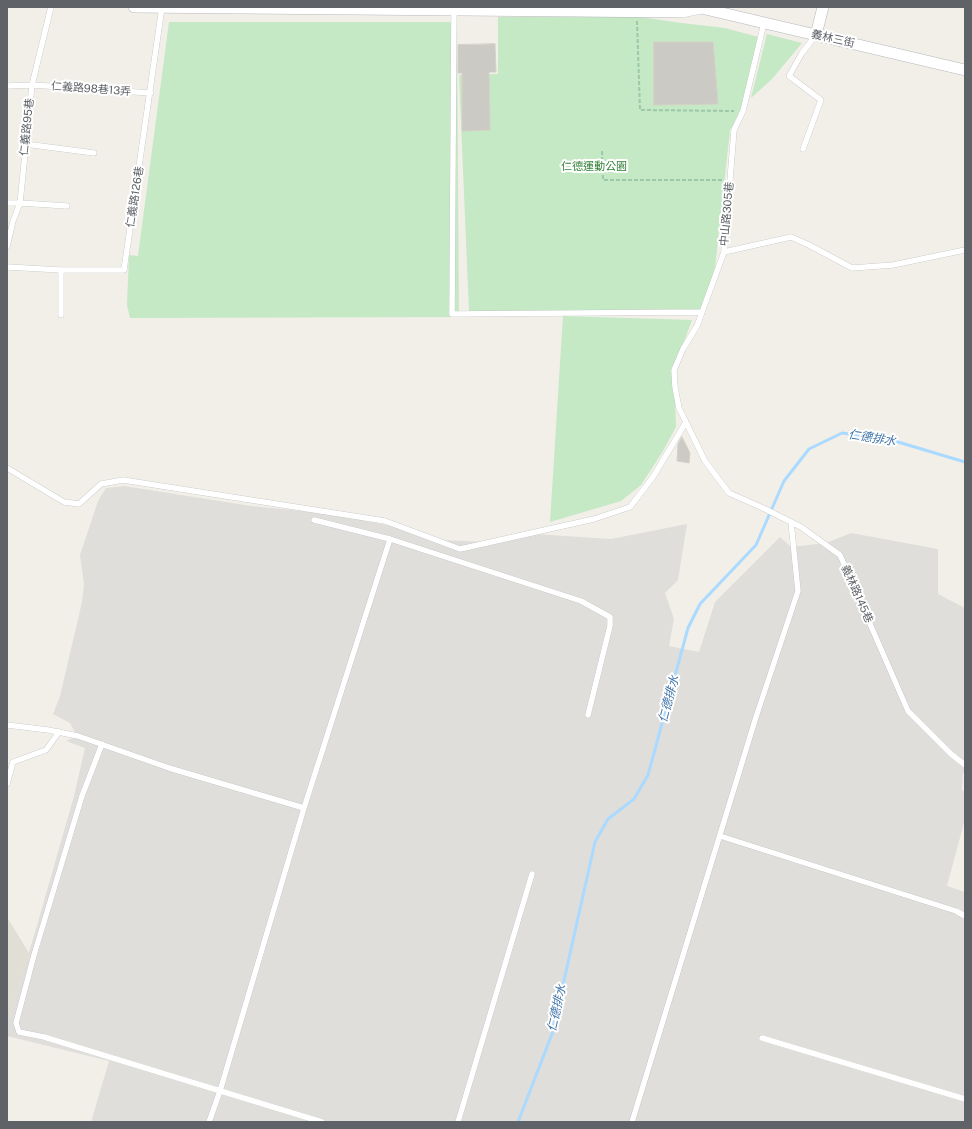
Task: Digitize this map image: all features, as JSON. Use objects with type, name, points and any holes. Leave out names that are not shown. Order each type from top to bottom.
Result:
[{"type":"street","points":[[134,7],[454,10],[613,9],[637,12],[682,12],[701,8]]},
{"type":"street","points":[[816,35],[823,7]]},
{"type":"street","name":"義林三街","points":[[701,8],[965,70]]},
{"type":"lane","name":"仁義路95巷","points":[[7,247],[13,221],[20,203],[32,85],[51,7]]},
{"type":"lane","name":"仁義路126巷","points":[[7,267],[61,270],[124,270],[162,7]]},
{"type":"lane","points":[[454,10],[452,314],[702,312]]},
{"type":"lane","name":"中山路305巷","points":[[686,422],[679,408],[675,387],[674,370],[702,312],[724,252],[726,204],[730,180],[734,130],[743,111],[764,23]]},
{"type":"lane","points":[[803,149],[821,100],[789,76],[802,53],[816,35]]},
{"type":"lane","name":"仁義路98巷13弄","points":[[7,86],[32,85],[150,93]]},
{"type":"lane","points":[[25,144],[94,152]]},
{"type":"lane","points":[[7,203],[66,206]]},
{"type":"lane","points":[[724,252],[791,237],[810,245],[852,268],[893,265],[965,250]]},
{"type":"lane","points":[[61,270],[61,315]]},
{"type":"lane","points":[[7,468],[64,502],[79,504],[100,484],[123,480],[385,521],[460,549],[594,519],[630,507],[653,477],[686,422]]},
{"type":"lane","name":"義林路145巷","points":[[686,422],[704,461],[729,494],[766,509],[791,522],[840,555],[908,711],[951,754],[965,765]]},
{"type":"lane","points":[[314,520],[390,539],[581,601],[610,617],[610,626],[588,715]]},
{"type":"lane","points":[[632,1122],[756,717],[798,591],[791,522]]},
{"type":"lane","points":[[209,1122],[220,1091],[304,808],[390,539]]},
{"type":"lane","points":[[7,725],[78,736],[169,768],[304,808]]},
{"type":"lane","points":[[7,784],[13,762],[46,750],[59,732]]},
{"type":"lane","points":[[102,744],[82,796],[34,955],[16,1023],[19,1032],[44,1037],[322,1122]]},
{"type":"lane","points":[[720,836],[965,916]]},
{"type":"lane","points":[[458,1122],[532,874]]},
{"type":"lane","points":[[762,1038],[965,1099]]},
{"type":"path","points":[[637,12],[640,110],[743,111]]},
{"type":"path","points":[[602,151],[603,180],[730,180]]},
{"type":"shaded area","points":[[124,486],[251,506],[333,514],[405,529],[440,540],[490,542],[519,533],[611,539],[687,524],[678,580],[665,593],[674,619],[669,646],[699,652],[715,602],[780,537],[791,547],[826,543],[851,533],[938,549],[938,594],[965,608],[965,773],[963,773],[962,790],[965,792],[965,819],[947,886],[965,892],[965,1122],[91,1122],[109,1061],[7,1036],[7,1024],[74,796],[85,748],[66,741],[77,736],[70,723],[53,714],[60,696],[82,602],[84,584],[80,555],[98,501],[106,488]]},
{"type":"shaded area","points":[[7,917],[29,953],[7,1025]]},
{"type":"green space","name":"仁德運動公園","points":[[634,16],[725,28],[762,38],[746,106],[730,130],[714,276],[699,313],[469,311],[459,75],[498,74],[498,17]]},
{"type":"green space","points":[[169,22],[450,22],[457,30],[459,317],[130,318],[127,305],[129,255],[138,256]]},
{"type":"green space","points":[[767,34],[802,43],[772,79],[751,98]]},
{"type":"green space","points":[[563,316],[692,320],[674,369],[676,427],[663,451],[641,485],[621,501],[550,522]]},
{"type":"building","points":[[654,42],[713,42],[718,104],[654,105]]},
{"type":"building","points":[[495,44],[496,72],[489,72],[490,130],[462,131],[462,73],[458,73],[458,45]]},
{"type":"building","points":[[682,437],[690,453],[689,463],[677,461],[678,444]]},
{"type":"waterway","name":"仁德排水","points":[[518,1122],[552,1034],[595,842],[608,819],[634,799],[648,775],[688,628],[700,604],[756,545],[784,481],[809,449],[842,433],[888,439],[965,462]]}]
